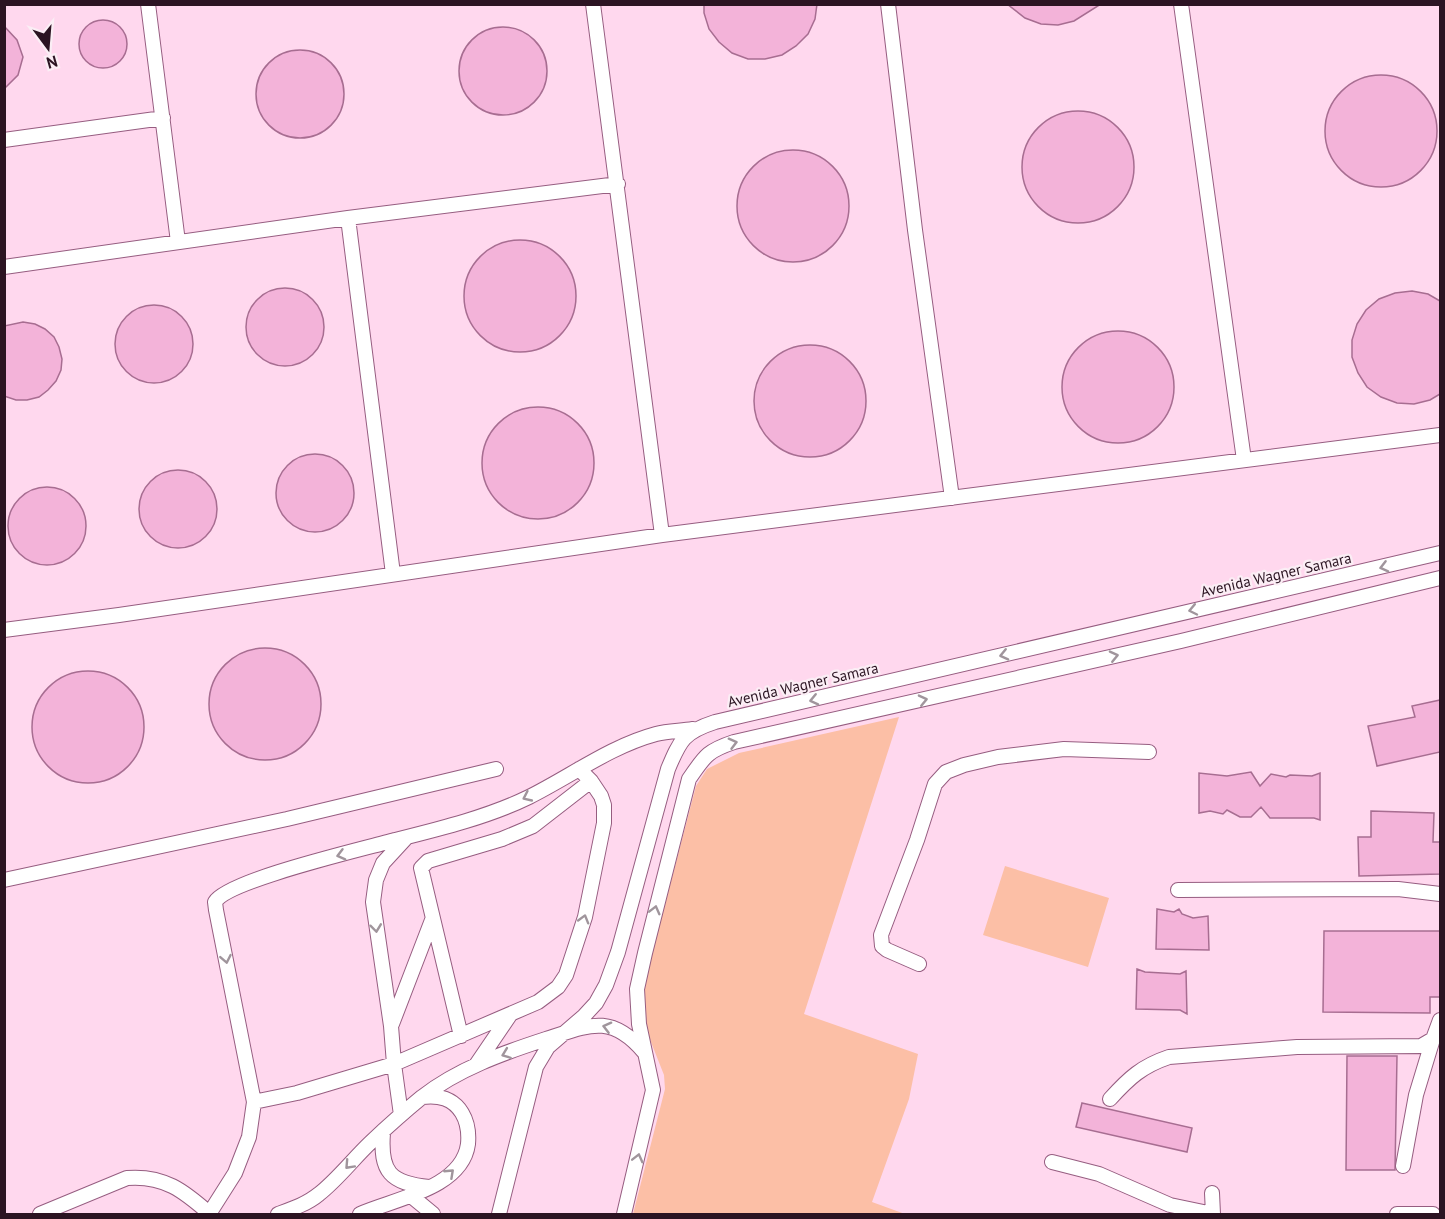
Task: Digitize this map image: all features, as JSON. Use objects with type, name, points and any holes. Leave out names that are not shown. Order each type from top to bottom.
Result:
[{"type":"street","points":[[148,4],[178,242]]},
{"type":"street","points":[[593,4],[662,535]]},
{"type":"street","points":[[888,4],[915,230],[952,498]]},
{"type":"street","points":[[1181,4],[1244,460]]},
{"type":"street","points":[[4,140],[163,118]]},
{"type":"street","points":[[4,267],[348,218],[618,183]]},
{"type":"street","points":[[348,218],[393,574]]},
{"type":"street","points":[[4,630],[662,535],[1440,435]]},
{"type":"street","name":"Avenida Wagner Samara","points":[[254,1102],[216,910],[215,902],[219,896],[256,880],[453,825],[528,797],[579,769],[657,734],[693,729],[1130,624],[1440,553]]},
{"type":"street","points":[[624,1215],[653,1090],[639,1024],[637,988],[689,778],[702,760],[714,749],[734,742],[1170,644],[1440,578]]},
{"type":"street","points":[[499,1215],[536,1067],[548,1047],[596,1003],[606,985],[618,952],[668,769],[678,747],[693,729]]},
{"type":"street","points":[[919,964],[887,950],[882,946],[881,935],[917,840],[935,784],[946,772],[998,757],[1064,749],[1149,752]]},
{"type":"street","points":[[4,880],[287,819],[496,769]]},
{"type":"street","points":[[40,1215],[127,1178],[142,1177],[166,1182],[188,1194],[210,1214],[235,1173],[249,1137],[254,1102],[297,1093],[394,1064],[538,1002],[558,987],[566,975],[585,917],[604,823],[602,796],[579,769]]},
{"type":"street","points":[[461,1036],[421,872],[424,864],[449,854],[502,839],[533,826],[591,781]]},
{"type":"street","points":[[401,1115],[373,902],[376,880],[383,863],[405,838]]},
{"type":"street","points":[[1178,890],[1398,888],[1440,894]]},
{"type":"street","points":[[391,1026],[432,920]]},
{"type":"street","points":[[476,1065],[510,1015]]},
{"type":"street","points":[[1403,1166],[1416,1095],[1440,1020]]},
{"type":"street","points":[[278,1215],[318,1195],[371,1141],[422,1097],[461,1071],[589,1025],[612,1027],[632,1037],[646,1054]]},
{"type":"street","points":[[1110,1099],[1128,1079],[1149,1064],[1169,1057],[1297,1047],[1421,1047],[1433,1039]]},
{"type":"street","points":[[360,1215],[449,1177],[467,1151],[469,1134],[466,1120],[459,1109],[445,1098],[422,1097]]},
{"type":"street","points":[[383,1133],[382,1158],[387,1170],[398,1181],[430,1187]]},
{"type":"street","points":[[1052,1162],[1099,1174],[1170,1204],[1213,1214],[1212,1193]]},
{"type":"street","points":[[410,1195],[433,1215]]},
{"type":"street","points":[[1397,1215],[1433,1215]]},
{"type":"shaded area","points":[[899,717],[804,1014],[918,1054],[909,1099],[872,1202],[905,1214],[633,1214],[665,1089],[664,1075],[647,1032],[642,992],[696,786],[707,769],[739,753]]},
{"type":"shaded area","points":[[1005,866],[1109,898],[1088,967],[983,935]]},
{"type":"building","points":[[704,4],[817,4],[815,19],[808,34],[796,46],[782,55],[765,59],[748,59],[732,53],[719,42],[709,29]]},
{"type":"building","points":[[1007,4],[1101,4],[1074,21],[1058,25],[1041,24],[1025,18]]},
{"type":"building","points":[[98,20],[108,20],[120,27],[127,39],[127,49],[120,61],[108,68],[98,68],[83,57],[79,49],[79,39],[90,24]]},
{"type":"building","points":[[4,26],[17,40],[23,57],[18,75],[4,89]]},
{"type":"building","points":[[494,27],[512,27],[528,34],[540,46],[547,62],[547,80],[540,96],[528,108],[512,115],[494,115],[478,108],[466,96],[459,80],[459,62],[466,46],[478,34]]},
{"type":"building","points":[[291,50],[309,50],[325,57],[337,69],[344,85],[344,103],[337,119],[325,131],[309,138],[291,138],[275,131],[263,119],[256,103],[256,85],[263,69],[275,57]]},
{"type":"building","points":[[1381,75],[1403,79],[1421,91],[1433,109],[1437,131],[1433,153],[1421,171],[1403,183],[1381,187],[1359,183],[1341,171],[1329,153],[1325,131],[1329,109],[1341,91],[1359,79]]},
{"type":"building","points":[[1078,111],[1100,115],[1118,127],[1130,145],[1134,167],[1130,189],[1118,207],[1100,219],[1078,223],[1056,219],[1038,207],[1026,189],[1022,167],[1026,145],[1038,127],[1056,115]]},
{"type":"building","points":[[793,150],[815,154],[833,166],[845,184],[849,206],[845,228],[833,246],[815,258],[793,262],[771,258],[753,246],[741,228],[737,206],[741,184],[753,166],[771,154]]},
{"type":"building","points":[[520,240],[542,244],[560,256],[572,274],[576,296],[572,318],[560,336],[542,348],[520,352],[498,348],[480,336],[468,318],[464,296],[468,274],[480,256],[498,244]]},
{"type":"building","points":[[285,288],[300,291],[313,299],[321,312],[324,327],[321,342],[313,355],[300,363],[285,366],[270,363],[257,355],[249,342],[246,327],[249,312],[257,299],[270,291]]},
{"type":"building","points":[[1412,291],[1428,294],[1440,301],[1440,394],[1430,400],[1414,404],[1397,403],[1381,397],[1367,387],[1352,357],[1352,340],[1357,324],[1366,310],[1379,299],[1395,293]]},
{"type":"building","points":[[154,305],[169,308],[182,316],[190,329],[193,344],[190,359],[182,372],[169,380],[154,383],[139,380],[126,372],[118,359],[115,344],[118,329],[126,316],[139,308]]},
{"type":"building","points":[[23,322],[35,324],[54,337],[62,359],[61,370],[56,381],[48,390],[39,397],[16,400],[4,396],[4,326]]},
{"type":"building","points":[[1118,331],[1140,335],[1158,347],[1170,365],[1174,387],[1170,409],[1158,427],[1140,439],[1118,443],[1096,439],[1078,427],[1066,409],[1062,387],[1066,365],[1078,347],[1096,335]]},
{"type":"building","points":[[810,345],[832,349],[850,361],[862,379],[866,401],[862,423],[850,441],[832,453],[810,457],[788,453],[770,441],[758,423],[754,401],[758,379],[770,361],[788,349]]},
{"type":"building","points":[[538,407],[560,411],[578,423],[590,441],[594,463],[590,485],[578,503],[560,515],[538,519],[516,515],[498,503],[486,485],[482,463],[486,441],[498,423],[516,411]]},
{"type":"building","points":[[315,454],[330,457],[343,465],[351,478],[354,493],[351,508],[343,521],[330,529],[315,532],[300,529],[287,521],[279,508],[276,493],[279,478],[287,465],[300,457]]},
{"type":"building","points":[[178,470],[193,473],[206,481],[214,494],[217,509],[214,524],[206,537],[193,545],[178,548],[163,545],[150,537],[142,524],[139,509],[142,494],[150,481],[163,473]]},
{"type":"building","points":[[47,487],[62,490],[75,498],[83,511],[86,526],[83,541],[75,554],[62,562],[47,565],[32,562],[19,554],[11,541],[8,526],[11,511],[19,498],[32,490]]},
{"type":"building","points":[[265,648],[287,652],[305,664],[317,682],[321,704],[317,726],[305,744],[287,756],[265,760],[243,756],[225,744],[213,726],[209,704],[213,682],[225,664],[243,652]]},
{"type":"building","points":[[88,671],[110,675],[128,687],[140,705],[144,727],[140,749],[128,767],[110,779],[88,783],[66,779],[48,767],[36,749],[32,727],[36,705],[48,687],[66,675]]},
{"type":"building","points":[[1440,700],[1440,752],[1377,766],[1368,726],[1415,717],[1412,706]]},
{"type":"building","points":[[1251,772],[1260,786],[1271,774],[1286,777],[1290,775],[1312,776],[1320,773],[1320,820],[1270,818],[1261,807],[1251,817],[1240,817],[1227,810],[1223,814],[1210,811],[1199,813],[1199,773],[1227,776]]},
{"type":"building","points":[[1371,811],[1434,813],[1433,842],[1440,842],[1440,874],[1359,876],[1358,837],[1371,837]]},
{"type":"building","points":[[1157,909],[1174,912],[1179,909],[1182,914],[1193,918],[1208,916],[1209,950],[1156,949]]},
{"type":"building","points":[[1324,931],[1440,931],[1440,997],[1430,997],[1430,1013],[1323,1012]]},
{"type":"building","points":[[1137,969],[1145,972],[1180,974],[1186,971],[1187,1014],[1180,1010],[1136,1009]]},
{"type":"building","points":[[1347,1056],[1397,1056],[1395,1170],[1346,1170]]},
{"type":"building","points":[[1082,1103],[1192,1128],[1187,1152],[1076,1127]]}]
